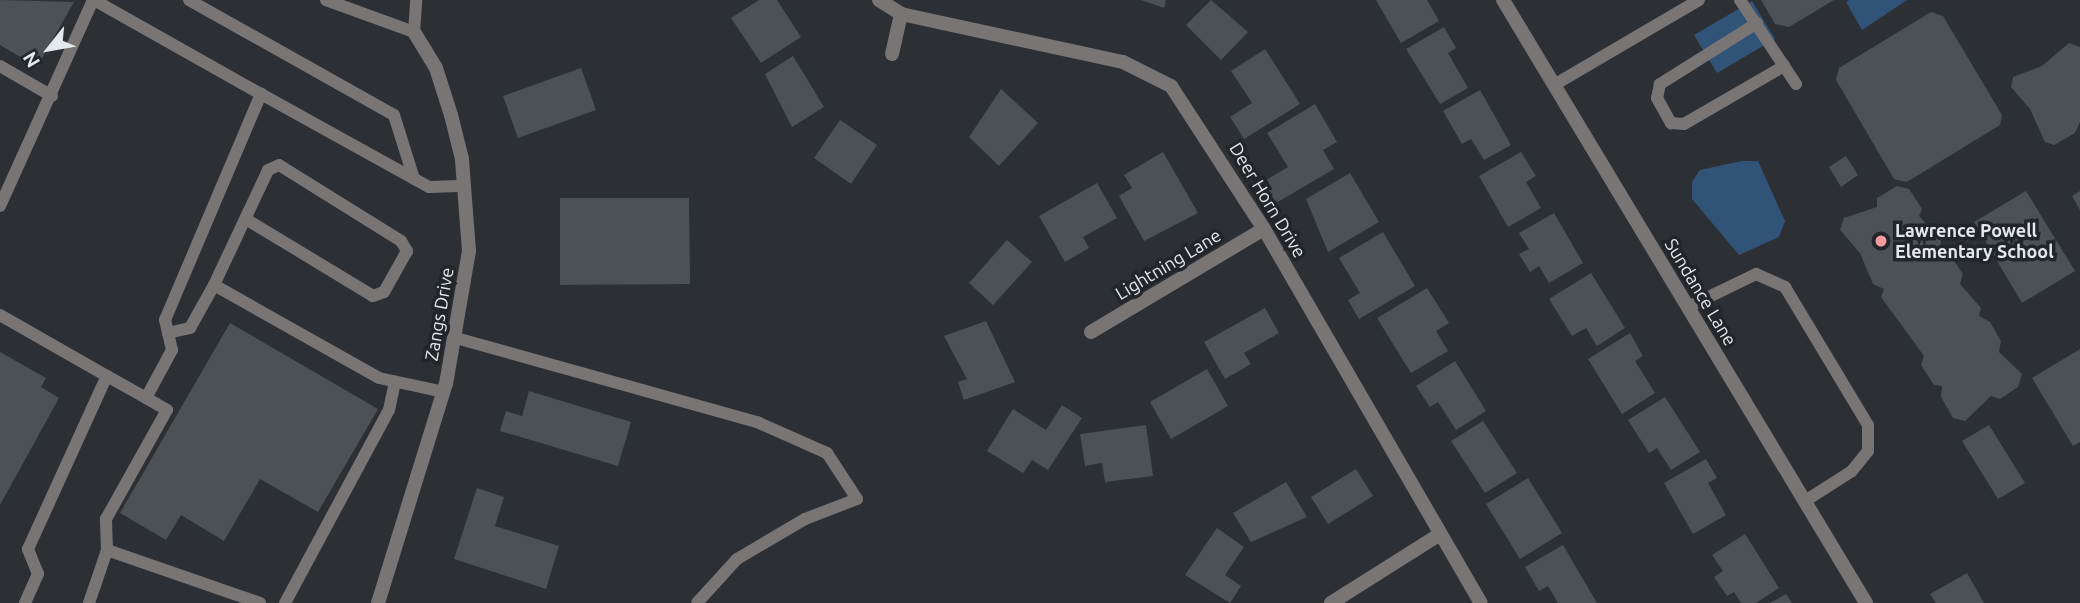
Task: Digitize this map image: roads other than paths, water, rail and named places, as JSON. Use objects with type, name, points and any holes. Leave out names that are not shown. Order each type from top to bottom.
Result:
[{"type":"street","name":"Deer Horn Drive","points":[[879,0],[901,13],[1153,72],[1191,108],[1481,603]]},
{"type":"street","name":"Sundance Lane","points":[[1503,0],[1866,603]]},
{"type":"street","points":[[892,54],[901,13]]},
{"type":"street","name":"Zangs Drive","points":[[378,603],[444,392],[456,338],[469,251],[465,186],[436,68],[414,32]]},
{"type":"street","name":"Lightning Lane","points":[[1091,332],[1264,229]]},
{"type":"street","points":[[1331,603],[1440,534]]},
{"type":"lane","points":[[0,206],[52,96],[93,0],[429,187],[465,186]]},
{"type":"lane","points":[[189,0],[394,115],[414,179]]},
{"type":"lane","points":[[327,0],[414,32],[416,0]]},
{"type":"lane","points":[[1554,85],[1699,0]]},
{"type":"lane","points":[[1740,0],[1796,84]]},
{"type":"lane","points":[[1757,23],[1660,84],[1657,98],[1671,123],[1684,124],[1784,66]]},
{"type":"lane","points":[[0,66],[52,96]]},
{"type":"lane","points":[[146,398],[172,350],[165,320],[261,94]]},
{"type":"lane","points":[[168,333],[190,328],[214,285],[268,170],[279,164],[401,241],[407,251],[384,292],[373,296],[246,219]]},
{"type":"lane","points":[[1688,307],[1756,274],[1785,287],[1792,298],[1868,425],[1868,450],[1852,471],[1805,501]]},
{"type":"lane","points":[[214,285],[395,382],[444,392]]},
{"type":"lane","points":[[0,315],[167,410],[106,519],[107,550],[89,603]]},
{"type":"lane","points":[[456,338],[757,422],[827,453],[857,499],[805,519],[737,559],[697,603]]},
{"type":"lane","points":[[25,603],[38,574],[28,549],[107,376]]},
{"type":"lane","points":[[285,603],[389,410],[395,382]]},
{"type":"lane","points":[[107,550],[260,603]]},
{"type":"place","name":"Lawrence Powell Elementary School","points":[[1881,241]]}]
